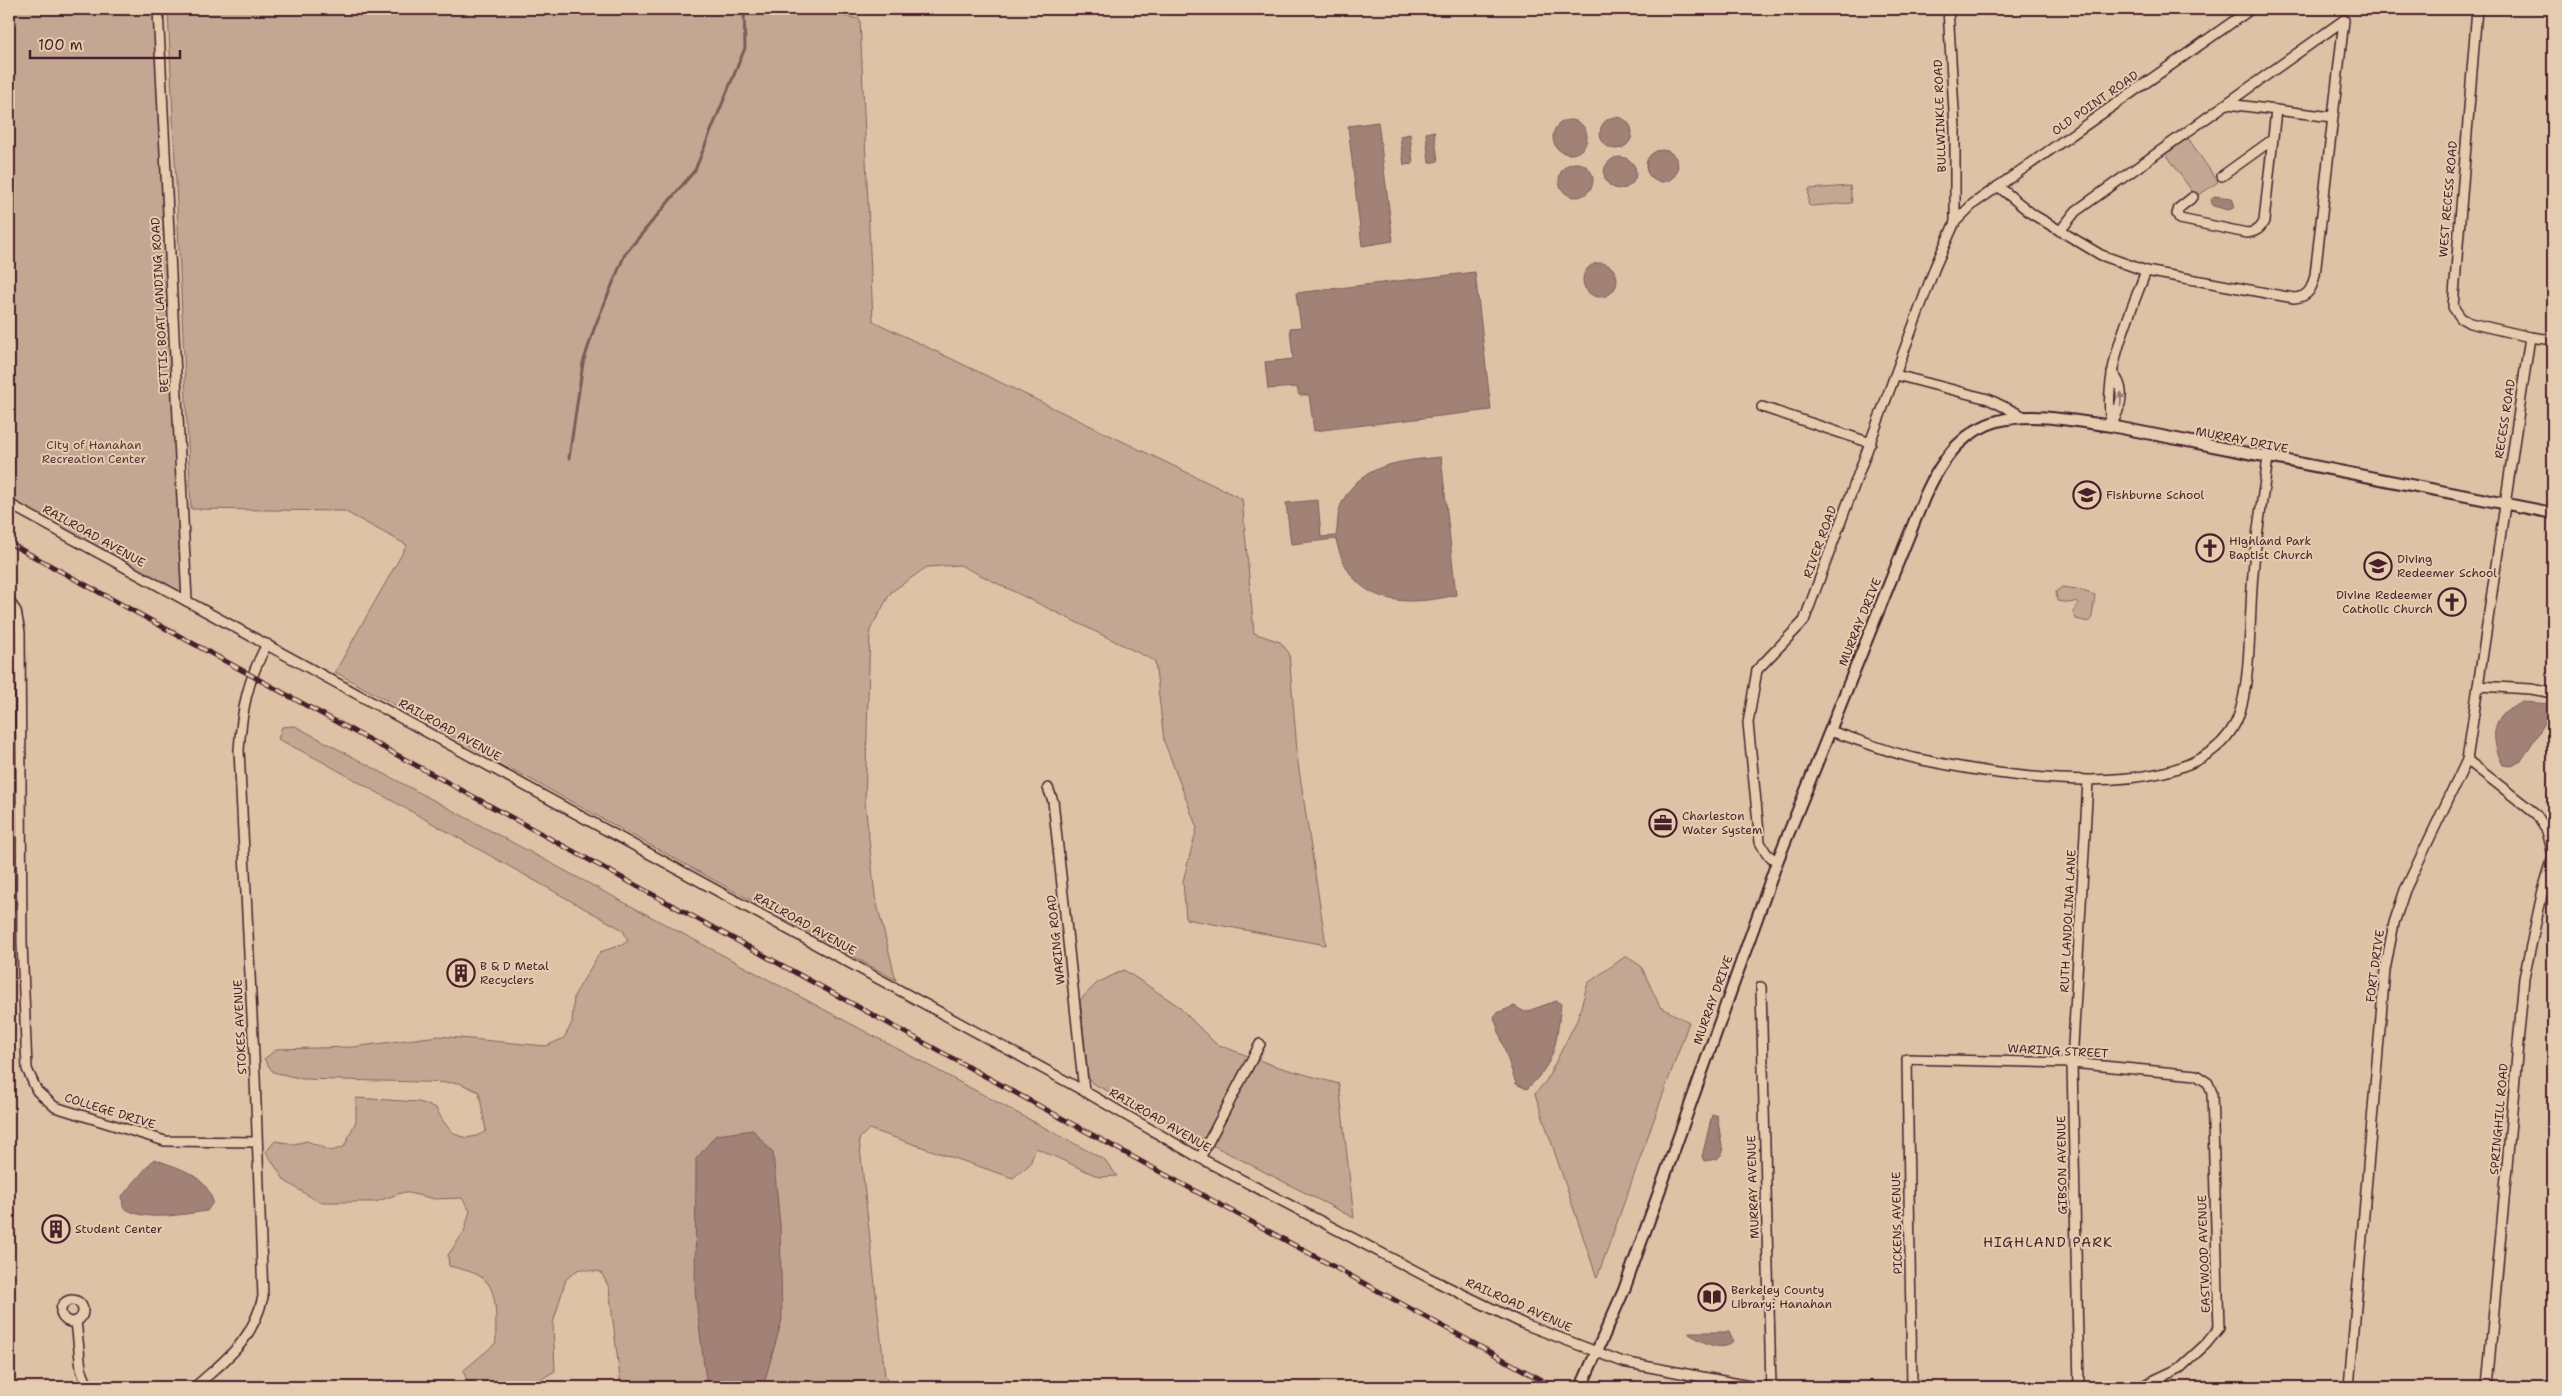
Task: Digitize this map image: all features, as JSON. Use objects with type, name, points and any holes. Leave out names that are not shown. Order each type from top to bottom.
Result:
[{"type":"street","name":"BETTIS BOAT LANDING ROAD","points":[[158,9],[187,600]]},
{"type":"street","name":"BULLWINKLE ROAD","points":[[1948,9],[1954,128],[1955,222]]},
{"type":"street","name":"OLD POINT ROAD","points":[[1955,222],[1973,204],[1998,186],[2251,9]]},
{"type":"street","points":[[1998,186],[2032,214],[2101,255],[2146,271],[2294,298],[2307,294],[2312,287],[2315,275],[2345,9]]},
{"type":"street","name":"WEST RECESS ROAD","points":[[2477,9],[2453,307],[2461,318],[2470,323],[2530,337]]},
{"type":"street","points":[[2060,231],[2076,211],[2344,20]]},
{"type":"street","points":[[2228,104],[2332,117]]},
{"type":"street","points":[[2193,197],[2179,208],[2177,214],[2182,220],[2242,232],[2258,230],[2264,221],[2276,110]]},
{"type":"street","points":[[2222,176],[2272,140]]},
{"type":"street","name":"RIVER ROAD","points":[[1777,862],[1766,853],[1760,842],[1759,833],[1748,723],[1757,670],[1804,621],[1935,267],[1955,222]]},
{"type":"street","points":[[2111,426],[2108,398],[2112,373],[2121,336],[2146,271]]},
{"type":"street","points":[[2530,337],[2553,340]]},
{"type":"street","name":"RECESS ROAD","points":[[2504,504],[2530,337]]},
{"type":"street","points":[[2111,426],[2119,412],[2122,396],[2120,382],[2112,373]]},
{"type":"street","points":[[1896,375],[1988,399],[2023,416]]},
{"type":"street","points":[[1762,407],[1870,443]]},
{"type":"street","name":"MURRAY DRIVE","points":[[1581,1387],[1624,1290],[1777,862],[1830,731],[1937,471],[1947,456],[1968,436],[2002,420],[2023,416],[2047,416],[2111,426],[2553,513]]},
{"type":"street","points":[[1830,731],[1922,760],[1990,772],[2088,781],[2142,777],[2185,767],[2217,749],[2236,723],[2245,687],[2253,574],[2268,458]]},
{"type":"street","name":"RAILROAD AVENUE","points":[[9,504],[1084,1091],[1200,1158],[1438,1282],[1524,1324],[1623,1362],[1669,1373],[1755,1387]]},
{"type":"street","name":"FORT DRIVE","points":[[2349,1387],[2385,970],[2394,922],[2405,890],[2466,760],[2504,504]]},
{"type":"street","name":"COLLEGE DRIVE","points":[[9,601],[16,611],[20,632],[22,943],[27,1069],[31,1080],[37,1091],[55,1108],[165,1141],[257,1142]]},
{"type":"street","name":"STOKES AVENUE","points":[[194,1387],[237,1348],[250,1333],[261,1305],[264,1278],[239,750],[241,718],[251,675],[267,644]]},
{"type":"street","points":[[2478,686],[2531,689],[2553,693]]},
{"type":"street","name":"SPRINGHILL ROAD","points":[[2466,760],[2536,814],[2547,831],[2553,855],[2543,890],[2524,978],[2487,1387]]},
{"type":"street","name":"RUTH LANDOLINA LANE","points":[[2072,1063],[2088,781]]},
{"type":"street","name":"WARING ROAD","points":[[1048,788],[1053,802],[1084,1091]]},
{"type":"street","name":"MURRAY AVENUE","points":[[1761,987],[1771,1387]]},
{"type":"street","points":[[1200,1158],[1260,1044]]},
{"type":"street","name":"WARING STREET","points":[[1907,1059],[2072,1063],[2196,1075],[2206,1080]]},
{"type":"street","name":"PICKENS AVENUE","points":[[1907,1059],[1912,1387]]},
{"type":"street","name":"GIBSON AVENUE","points":[[2072,1063],[2079,1387]]},
{"type":"street","name":"EASTWOOD AVENUE","points":[[2140,1387],[2180,1368],[2206,1344],[2219,1328],[2212,1093],[2206,1080]]},
{"type":"street","points":[[76,1321],[80,1369],[88,1387]]},
{"type":"green space","name":"City of Hanahan Recreation Center","points":[[9,9],[158,9],[187,601],[9,504]]},
{"type":"green space","points":[[168,9],[812,9],[812,11],[860,19],[873,321],[1242,499],[1254,633],[1280,642],[1289,653],[1298,763],[1326,945],[1186,919],[1183,881],[1197,828],[1164,741],[1155,661],[960,565],[927,567],[891,592],[870,630],[865,801],[875,896],[896,980],[335,672],[407,545],[344,511],[191,509]]},
{"type":"green space","points":[[2188,138],[2218,182],[2196,197],[2166,154]]},
{"type":"green space","points":[[1850,186],[1852,203],[1810,206],[1808,204],[1809,189]]},
{"type":"green space","points":[[2062,587],[2077,589],[2095,595],[2092,617],[2089,622],[2076,619],[2073,612],[2078,604],[2076,601],[2071,603],[2057,601],[2056,592]]},
{"type":"green space","points":[[295,726],[1105,1160],[1117,1176],[1099,1177],[1036,1148],[1030,1164],[1013,1178],[869,1129],[859,1139],[885,1376],[891,1387],[621,1387],[609,1288],[601,1272],[579,1269],[566,1279],[553,1323],[555,1371],[528,1387],[477,1387],[467,1380],[463,1371],[496,1343],[496,1310],[493,1294],[483,1278],[474,1273],[449,1266],[448,1255],[464,1232],[470,1211],[462,1198],[435,1199],[404,1192],[375,1202],[319,1202],[285,1181],[266,1152],[275,1141],[294,1144],[307,1141],[331,1151],[344,1147],[356,1121],[356,1098],[419,1102],[436,1108],[445,1124],[456,1134],[462,1137],[477,1136],[486,1131],[479,1092],[459,1083],[303,1079],[273,1072],[264,1059],[277,1049],[353,1047],[438,1036],[546,1046],[564,1038],[572,1023],[574,996],[600,952],[622,945],[628,941],[623,930],[321,761],[278,739],[282,727]]},
{"type":"green space","points":[[1626,956],[1641,966],[1660,1007],[1689,1022],[1597,1278],[1535,1094],[1546,1081],[1577,1020],[1588,983]]},
{"type":"green space","points":[[1124,970],[1177,1005],[1216,1044],[1275,1066],[1339,1084],[1354,1218],[1092,1083],[1088,1076],[1080,1000],[1097,983]]},
{"type":"shaded area","points":[[1616,117],[1622,118],[1627,122],[1631,127],[1631,139],[1627,144],[1622,148],[1616,149],[1610,148],[1605,144],[1601,139],[1600,133],[1601,127],[1605,122],[1610,118]]},
{"type":"shaded area","points":[[1570,120],[1577,121],[1582,125],[1586,130],[1586,144],[1582,149],[1577,153],[1570,154],[1563,153],[1558,149],[1554,144],[1553,137],[1554,130],[1558,125],[1563,121]]},
{"type":"shaded area","points":[[1378,122],[1393,241],[1362,246],[1348,126]]},
{"type":"shaded area","points":[[1434,131],[1438,161],[1429,163],[1426,133]]},
{"type":"shaded area","points":[[1410,134],[1413,164],[1404,165],[1400,136]]},
{"type":"shaded area","points":[[1662,150],[1668,151],[1673,155],[1677,160],[1677,172],[1673,177],[1668,181],[1662,182],[1656,181],[1651,177],[1647,172],[1646,166],[1647,160],[1651,155],[1656,151]]},
{"type":"shaded area","points":[[1620,157],[1626,158],[1631,162],[1635,167],[1635,179],[1631,184],[1626,188],[1620,189],[1614,188],[1609,184],[1605,179],[1604,173],[1605,167],[1609,162],[1614,158]]},
{"type":"shaded area","points":[[1576,163],[1583,164],[1588,168],[1592,173],[1592,187],[1588,192],[1583,196],[1576,197],[1569,196],[1564,192],[1560,187],[1559,180],[1560,173],[1564,168],[1569,164]]},
{"type":"shaded area","points":[[2214,196],[2232,198],[2235,207],[2229,210],[2213,206],[2211,200]]},
{"type":"shaded area","points":[[1600,263],[1607,264],[1612,268],[1616,273],[1616,287],[1612,292],[1607,296],[1600,297],[1593,296],[1588,292],[1584,287],[1583,280],[1584,273],[1588,268],[1593,264]]},
{"type":"shaded area","points":[[1475,272],[1491,410],[1314,431],[1309,395],[1299,395],[1297,387],[1268,389],[1265,362],[1293,359],[1290,328],[1301,327],[1296,293]]},
{"type":"shaded area","points":[[1441,457],[1456,595],[1416,601],[1398,600],[1381,596],[1366,589],[1353,577],[1343,561],[1336,539],[1291,544],[1286,503],[1318,500],[1321,537],[1336,536],[1341,505],[1349,491],[1359,480],[1370,472],[1397,463]]},
{"type":"shaded area","points":[[2522,702],[2553,704],[2553,710],[2521,761],[2512,766],[2503,765],[2496,745],[2496,728],[2504,713]]},
{"type":"shaded area","points":[[1556,1001],[1561,1004],[1553,1051],[1544,1069],[1527,1089],[1516,1084],[1494,1017],[1497,1013],[1514,1006],[1525,1012]]},
{"type":"shaded area","points":[[1712,1115],[1717,1115],[1723,1153],[1717,1159],[1704,1161],[1702,1157]]},
{"type":"shaded area","points":[[753,1130],[773,1153],[780,1225],[782,1320],[763,1387],[710,1387],[706,1382],[695,1291],[696,1159],[716,1135]]},
{"type":"shaded area","points":[[154,1159],[181,1169],[198,1178],[209,1192],[213,1202],[207,1211],[152,1216],[141,1215],[123,1207],[122,1196]]},
{"type":"shaded area","points":[[1689,1332],[1729,1332],[1733,1341],[1723,1346],[1711,1345],[1699,1340],[1689,1334]]},
{"type":"waterway","points":[[569,458],[583,363],[595,326],[625,254],[695,170],[745,48],[744,9]]},
{"type":"railway","points":[[9,543],[1554,1387]]},
{"type":"place","name":"Fishburne School","points":[[2087,495]]},
{"type":"place","name":"Highland Park Baptist Church","points":[[2210,548]]},
{"type":"place","name":"Diving Redeemer School","points":[[2378,566]]},
{"type":"place","name":"Divine Redeemer Catholic Church","points":[[2452,602]]},
{"type":"place","name":"Charleston Water System","points":[[1663,823]]},
{"type":"place","name":"B & D Metal Recyclers","points":[[461,973]]},
{"type":"place","name":"Student Center","points":[[56,1229]]},
{"type":"place","name":"Berkeley County Library: Hanahan","points":[[1712,1297]]},
{"type":"district","name":"HIGHLAND PARK","points":[[2048,1242]]}]
